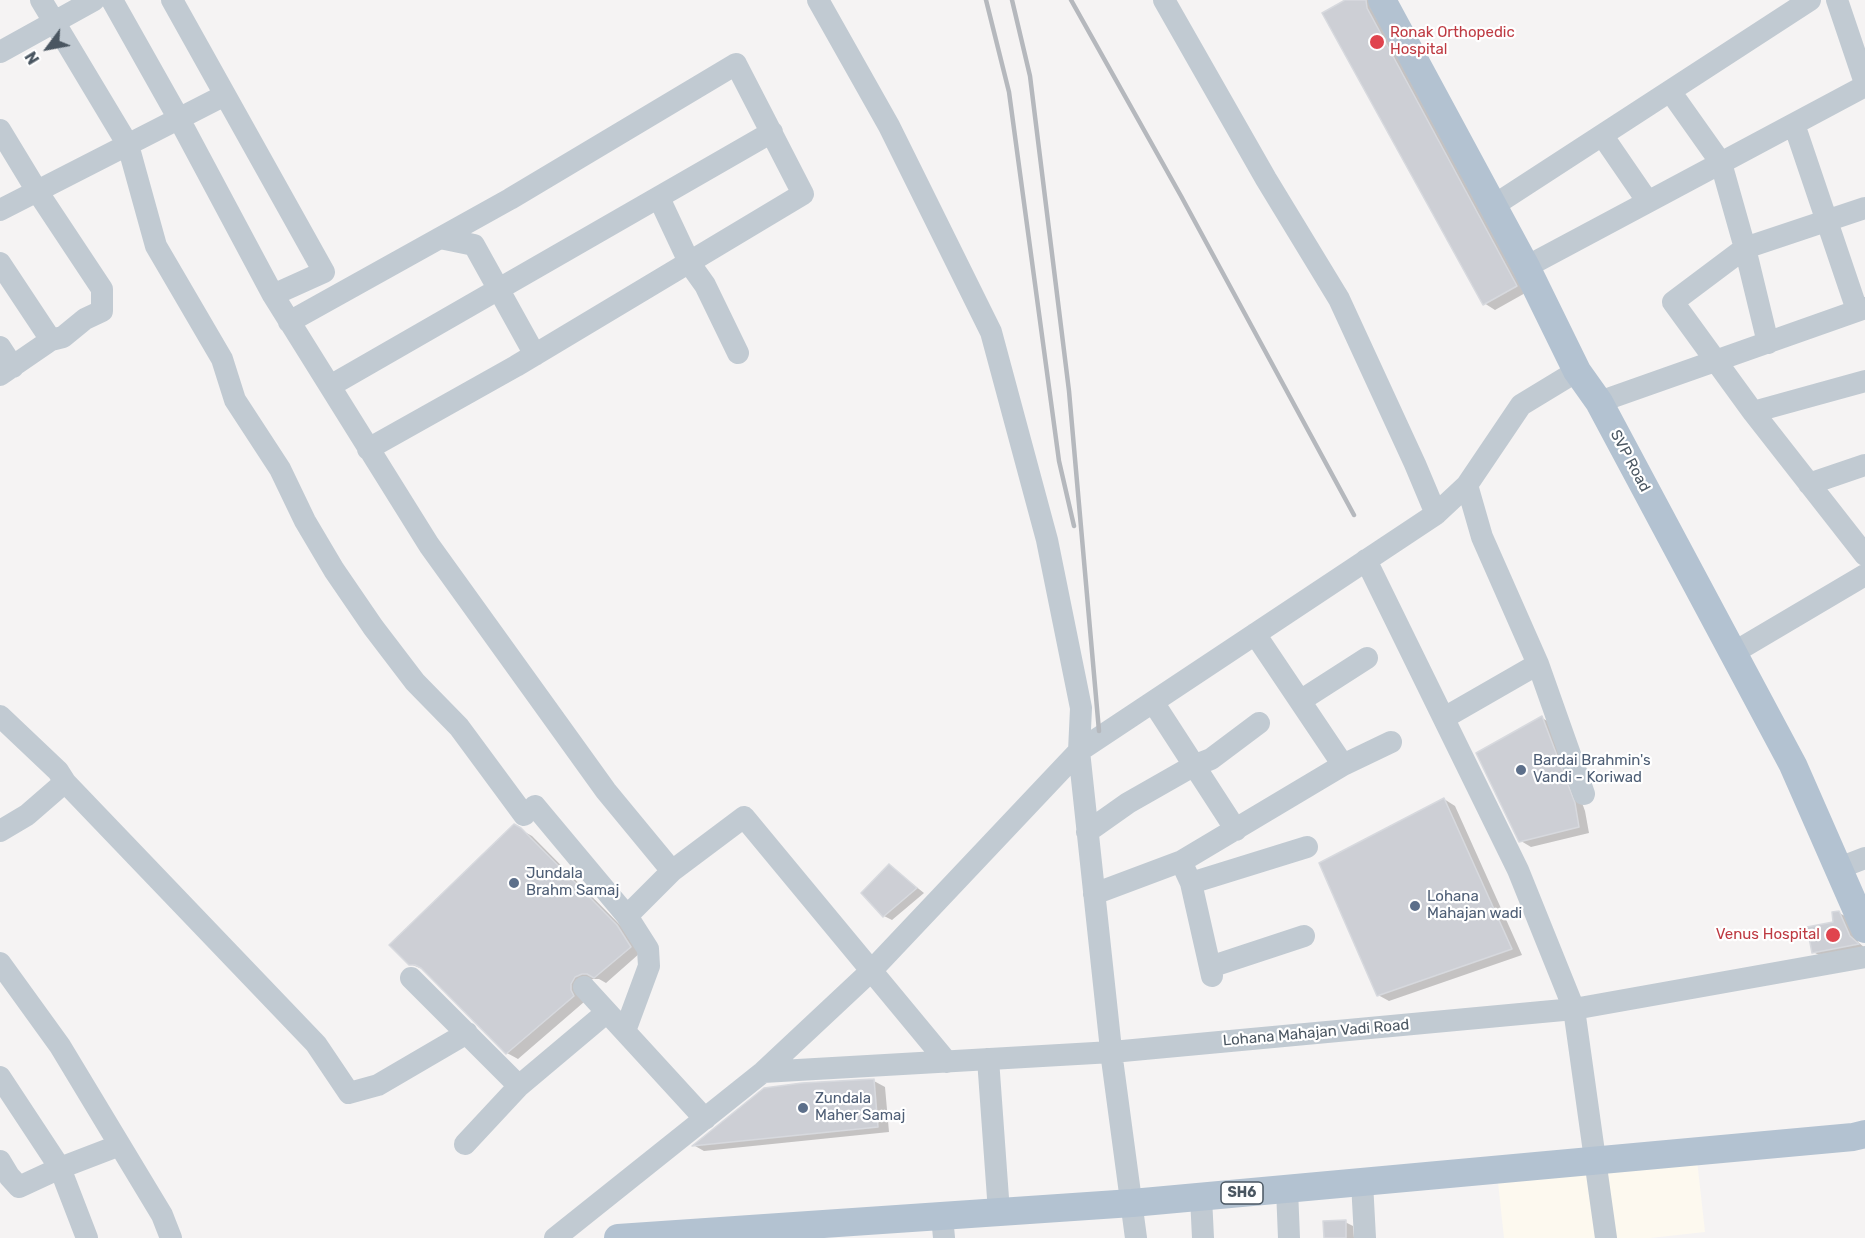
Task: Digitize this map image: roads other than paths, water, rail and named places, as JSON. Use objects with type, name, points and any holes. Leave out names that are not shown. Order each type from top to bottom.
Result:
[{"type":"main road","name":"SVP Road","points":[[1382,0],[1526,267],[1577,371],[1599,402],[1793,765],[1852,863],[1865,929]]},
{"type":"main road","name":"SH6","points":[[618,1238],[943,1227],[999,1212],[1201,1197],[1853,1137],[1865,1134]]},
{"type":"street","points":[[41,0],[128,144],[156,246],[222,358],[236,400],[280,469],[304,520],[334,570],[373,627],[415,682],[459,727],[529,810],[627,915],[648,949],[649,966],[625,1031]]},
{"type":"street","points":[[0,52],[94,0]]},
{"type":"street","points":[[112,0],[179,119],[273,295],[429,545],[606,791],[672,871]]},
{"type":"street","points":[[172,0],[324,272],[273,295]]},
{"type":"street","points":[[819,0],[889,126],[991,332],[1047,540],[1081,708],[1079,751],[1087,832],[1136,1238]]},
{"type":"street","points":[[1164,0],[1266,179],[1339,299],[1436,514]]},
{"type":"street","points":[[1493,206],[1810,0]]},
{"type":"street","points":[[1526,267],[1865,84],[1859,42],[1837,0]]},
{"type":"street","points":[[289,322],[510,199],[736,64],[803,194],[690,264],[535,355],[368,448]]},
{"type":"street","points":[[1670,91],[1721,163],[1768,342]]},
{"type":"street","points":[[0,210],[225,95]]},
{"type":"street","points":[[1599,402],[1861,309],[1827,221],[1794,124]]},
{"type":"street","points":[[0,130],[102,289],[102,311],[85,319],[63,337],[51,340],[7,371],[0,347]]},
{"type":"street","points":[[330,386],[772,132]]},
{"type":"street","points":[[1602,135],[1648,202]]},
{"type":"street","points":[[659,198],[690,264],[705,285],[738,353]]},
{"type":"street","points":[[1865,208],[1745,248],[1673,302],[1753,412],[1865,555]]},
{"type":"street","points":[[440,238],[474,245],[535,355]]},
{"type":"street","points":[[0,263],[51,340]]},
{"type":"street","points":[[555,1238],[763,1072],[872,970],[1079,751],[1436,514],[1467,485],[1521,405],[1577,371]]},
{"type":"street","points":[[1753,412],[1865,381]]},
{"type":"street","points":[[1809,484],[1865,465]]},
{"type":"street","points":[[1467,485],[1482,537],[1538,664],[1584,794]]},
{"type":"street","points":[[1366,560],[1518,870],[1574,1009],[1606,1238]]},
{"type":"street","points":[[1733,653],[1865,575]]},
{"type":"street","points":[[1255,634],[1343,765]]},
{"type":"street","points":[[1299,700],[1367,658]]},
{"type":"street","points":[[1444,718],[1538,664]]},
{"type":"street","points":[[1153,702],[1236,830]]},
{"type":"street","points":[[0,716],[58,771],[64,782],[316,1044],[349,1092],[378,1085],[467,1033]]},
{"type":"street","points":[[1087,832],[1128,803],[1193,766],[1211,759],[1259,723]]},
{"type":"street","points":[[1094,894],[1182,861],[1343,765],[1391,742]]},
{"type":"street","points":[[0,831],[27,815],[64,782]]},
{"type":"street","points":[[627,915],[672,871],[744,817],[947,1062]]},
{"type":"street","points":[[1191,883],[1308,847]]},
{"type":"street","points":[[1182,861],[1191,883],[1211,972],[1304,936]]},
{"type":"street","name":"Lohana Mahajan Vadi Road","points":[[763,1072],[1112,1052],[1574,1009],[1865,957]]},
{"type":"street","points":[[0,963],[60,1046],[162,1215],[171,1238]]},
{"type":"street","points":[[411,978],[519,1086]]},
{"type":"street","points":[[584,987],[705,1119]]},
{"type":"street","points":[[465,1144],[519,1086],[607,1012]]},
{"type":"street","points":[[987,1059],[999,1212]]},
{"type":"street","points":[[0,1077],[60,1168],[87,1238]]},
{"type":"street","points":[[0,1161],[19,1187],[60,1168],[120,1145]]},
{"type":"street","points":[[1362,1182],[1365,1238]]},
{"type":"street","points":[[1287,1189],[1288,1238]]},
{"type":"street","points":[[1201,1197],[1203,1238]]},
{"type":"railway","points":[[986,0],[1009,92],[1059,461],[1074,526]]},
{"type":"railway","points":[[1012,0],[1030,76],[1069,391],[1099,731]]},
{"type":"railway","points":[[1071,0],[1181,196],[1354,515]]},
{"type":"place","name":"Ronak Orthopedic Hospital","points":[[1377,42]]},
{"type":"place","name":"Bardai Brahmin's Vandi - Koriwad","points":[[1521,770]]},
{"type":"place","name":"Jundala Brahm Samaj","points":[[514,883]]},
{"type":"place","name":"Lohana Mahajan wadi","points":[[1415,906]]},
{"type":"place","name":"Venus Hospital","points":[[1833,935]]},
{"type":"place","name":"Zundala Maher Samaj","points":[[803,1108]]}]
